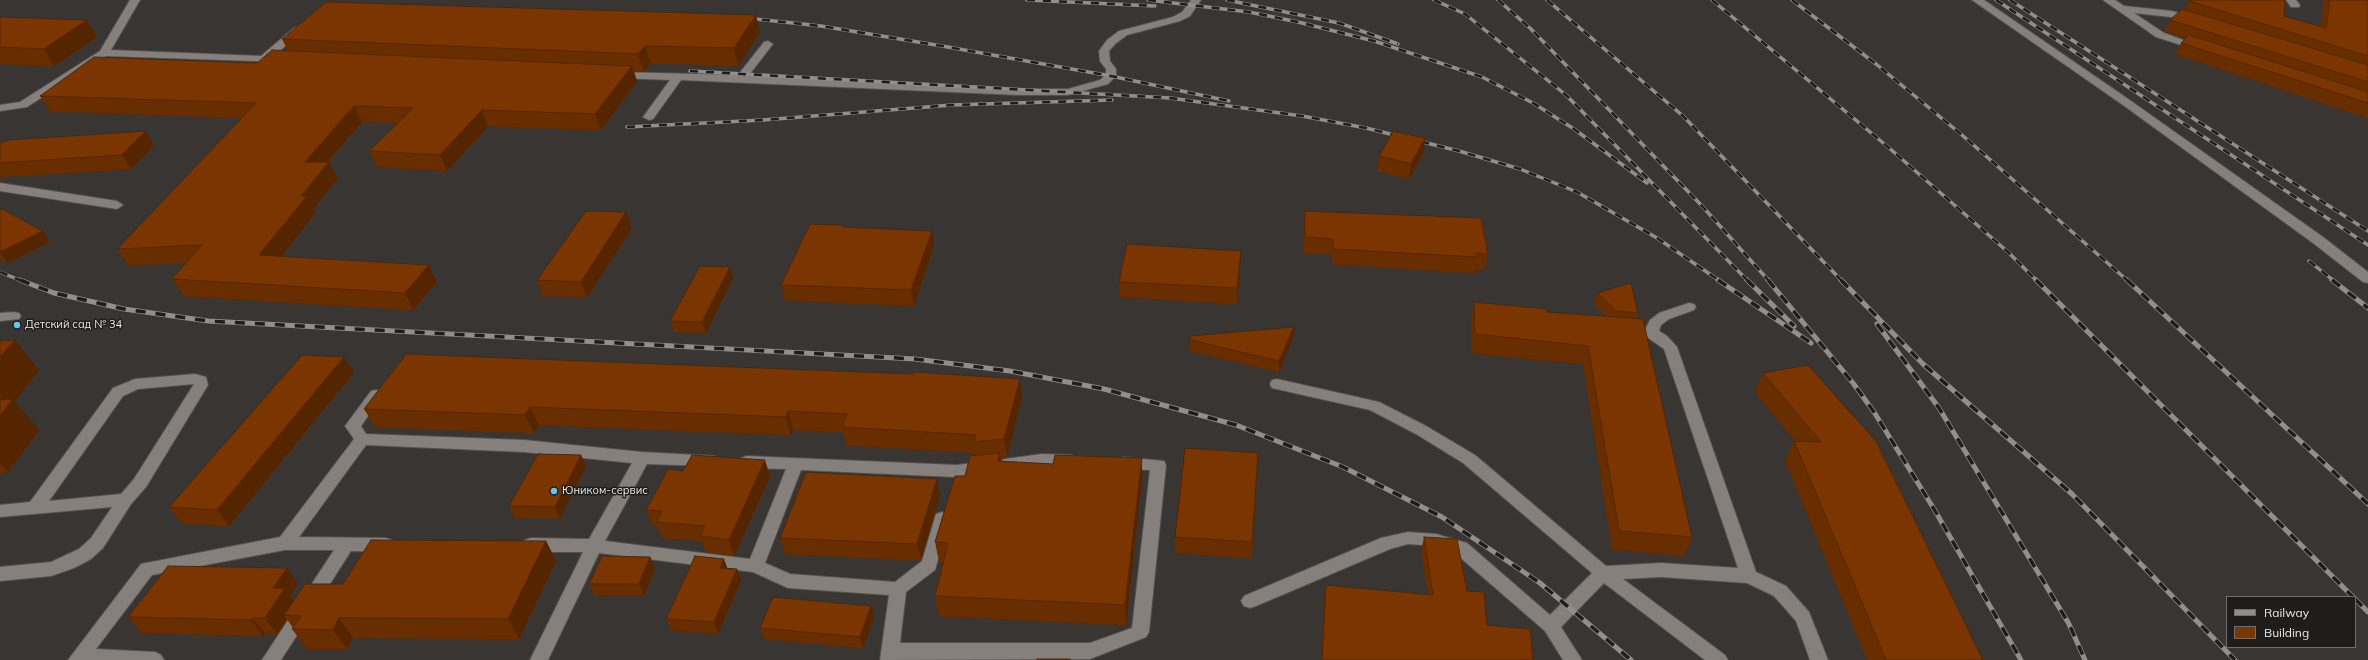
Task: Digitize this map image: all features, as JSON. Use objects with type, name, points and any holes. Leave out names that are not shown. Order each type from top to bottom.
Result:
[{"type":"lane","points":[[0,108],[23,104],[104,53],[136,0]]},
{"type":"lane","points":[[606,75],[677,78],[741,78],[1018,92],[1068,92],[1104,82],[1111,76],[1111,69],[1105,61],[1104,51],[1117,38],[1140,27],[1176,19],[1186,14],[1196,0]]},
{"type":"lane","points":[[1978,0],[2127,103],[2318,240],[2368,279]]},
{"type":"lane","points":[[2108,0],[2160,35],[2212,52]]},
{"type":"lane","points":[[2121,9],[2172,14],[2202,24]]},
{"type":"lane","points":[[263,60],[305,25]]},
{"type":"lane","points":[[741,78],[768,44]]},
{"type":"lane","points":[[104,53],[287,61]]},
{"type":"lane","points":[[649,117],[677,78]]},
{"type":"lane","points":[[0,187],[117,206]]},
{"type":"lane","points":[[1651,333],[1655,323],[1664,316],[1689,307]]},
{"type":"lane","points":[[1612,328],[1651,333],[1662,339],[1670,346],[1749,576]]},
{"type":"lane","points":[[0,574],[51,569],[68,563],[85,554],[97,543],[125,500],[140,483],[202,385],[201,381],[195,379],[135,384],[118,392],[35,508]]},
{"type":"lane","points":[[362,439],[353,426],[384,384]]},
{"type":"lane","points":[[1277,384],[1374,406],[1421,430],[1469,459],[1603,573],[1719,660]]},
{"type":"lane","points":[[362,439],[524,446],[642,458],[796,464],[952,486],[1042,460],[1088,462]]},
{"type":"lane","points":[[285,543],[362,439]]},
{"type":"lane","points":[[539,660],[594,546],[642,458]]},
{"type":"lane","points":[[898,589],[890,656],[1090,651],[1140,632],[1158,465],[1111,463]]},
{"type":"lane","points":[[755,566],[796,464]]},
{"type":"lane","points":[[514,545],[594,546],[755,566],[788,581],[898,589],[929,565],[952,486]]},
{"type":"lane","points":[[0,511],[125,500]]},
{"type":"lane","points":[[1250,601],[1387,543],[1408,538],[1436,540],[1461,548],[1551,626],[1573,660]]},
{"type":"lane","points":[[79,658],[147,569],[285,543],[403,545]]},
{"type":"lane","points":[[271,660],[347,544]]},
{"type":"lane","points":[[1551,626],[1603,573],[1661,570],[1749,576],[1780,591],[1803,617],[1819,660]]},
{"type":"lane","points":[[79,658],[155,660]]},
{"type":"building","points":[[2285,0],[2284,16],[2326,28],[2330,0],[2368,0],[2368,56],[2189,1]]},
{"type":"building","points":[[326,2],[756,15],[734,48],[645,46],[638,54],[282,39]]},
{"type":"building","points":[[2182,9],[2368,65],[2368,82],[2170,20]]},
{"type":"building","points":[[0,17],[87,20],[44,49],[0,47]]},
{"type":"building","points":[[2189,35],[2368,92],[2368,103],[2181,43]]},
{"type":"building","points":[[272,50],[632,66],[595,114],[482,110],[440,155],[369,151],[413,108],[354,106],[305,162],[329,162],[301,196],[307,196],[259,255],[429,265],[405,293],[172,279],[202,245],[117,249],[256,103],[40,96],[94,57],[257,63]]},
{"type":"building","points":[[146,131],[122,155],[0,163],[0,143],[9,140]]},
{"type":"building","points":[[1393,131],[1425,138],[1411,164],[1379,156]]},
{"type":"building","points":[[0,208],[43,231],[0,252]]},
{"type":"building","points":[[586,211],[626,212],[581,282],[537,280]]},
{"type":"building","points":[[1305,211],[1481,218],[1488,254],[1476,253],[1477,257],[1333,249],[1333,239],[1305,237]]},
{"type":"building","points":[[810,224],[932,231],[911,290],[781,285]]},
{"type":"building","points":[[1127,244],[1241,251],[1237,288],[1119,282]]},
{"type":"building","points":[[700,266],[730,267],[702,322],[670,321]]},
{"type":"building","points":[[1631,283],[1638,313],[1616,311],[1597,293]]},
{"type":"building","points":[[1474,302],[1547,309],[1547,312],[1643,319],[1692,537],[1619,531],[1588,346],[1475,334]]},
{"type":"building","points":[[1294,327],[1279,361],[1190,340],[1190,336]]},
{"type":"building","points":[[15,340],[0,357],[0,341]]},
{"type":"building","points":[[406,354],[913,374],[914,372],[1020,379],[1004,439],[974,442],[976,435],[842,427],[847,414],[788,411],[786,417],[530,407],[525,415],[364,409]]},
{"type":"building","points":[[302,355],[344,357],[217,510],[169,507]]},
{"type":"building","points":[[1808,365],[1876,441],[1983,660],[1886,660],[1794,441],[1821,442],[1763,373]]},
{"type":"building","points":[[13,399],[0,416],[0,400]]},
{"type":"building","points":[[1185,448],[1258,453],[1252,542],[1175,537]]},
{"type":"building","points":[[1000,453],[998,461],[1053,464],[1055,455],[1142,458],[1125,605],[935,596],[948,543],[935,542],[955,476],[965,476],[970,456]]},
{"type":"building","points":[[538,454],[581,455],[555,507],[509,506]]},
{"type":"building","points":[[692,455],[765,460],[729,540],[700,536],[705,526],[656,522],[662,511],[646,510],[668,469],[683,471]]},
{"type":"building","points":[[806,472],[937,479],[917,544],[780,538]]},
{"type":"building","points":[[1424,537],[1457,539],[1467,591],[1484,592],[1487,625],[1530,629],[1533,660],[1322,660],[1326,585],[1433,595]]},
{"type":"building","points":[[371,540],[546,541],[508,619],[339,618],[333,630],[292,629],[301,616],[284,615],[305,584],[343,584]]},
{"type":"building","points":[[602,556],[650,557],[639,584],[589,584]]},
{"type":"building","points":[[695,556],[724,559],[720,568],[737,569],[714,622],[666,619]]},
{"type":"building","points":[[168,566],[287,568],[273,588],[285,588],[265,618],[252,618],[251,620],[128,617]]},
{"type":"building","points":[[773,597],[871,606],[860,637],[760,628]]},
{"type":"building","points":[[1070,659],[1070,660],[1037,660]]},
{"type":"railway","points":[[1027,0],[1155,6]]},
{"type":"railway","points":[[1148,0],[1249,12],[1298,22],[1374,41],[1482,77],[1533,103],[1574,129],[1647,183]]},
{"type":"railway","points":[[1227,0],[1339,23],[1398,44]]},
{"type":"railway","points":[[1434,0],[1465,14],[1566,95],[1748,280]]},
{"type":"railway","points":[[1498,0],[1531,29],[1703,207],[1769,281]]},
{"type":"railway","points":[[1547,0],[1683,116],[1842,281]]},
{"type":"railway","points":[[1712,0],[1888,147],[2008,252],[2352,596]]},
{"type":"railway","points":[[1792,0],[1876,64],[1962,135],[2128,281]]},
{"type":"railway","points":[[1996,0],[2368,245]]},
{"type":"railway","points":[[2010,0],[2368,231]]},
{"type":"railway","points":[[746,18],[821,26],[942,46],[1111,76],[1229,101]]},
{"type":"railway","points":[[690,71],[1170,98],[1302,116],[1366,128],[1459,151],[1520,169],[1577,192],[1657,238],[1720,281]]},
{"type":"railway","points":[[627,127],[763,120],[952,105],[1112,100]]},
{"type":"railway","points":[[2309,261],[2334,281]]},
{"type":"railway","points":[[0,272],[22,281]]},
{"type":"railway","points":[[20,280],[54,293],[124,309],[208,321],[915,359],[1010,371],[1104,389],[1236,425],[1343,467],[1442,517],[1540,583],[1631,660]]},
{"type":"railway","points":[[1718,280],[1811,343]]},
{"type":"railway","points":[[1748,280],[1794,326]]},
{"type":"railway","points":[[1768,280],[1853,383],[1874,412],[1934,509],[2021,660]]},
{"type":"railway","points":[[1841,280],[1923,364],[2072,494],[2235,660]]},
{"type":"railway","points":[[2127,280],[2368,504]]},
{"type":"railway","points":[[2332,280],[2368,308]]},
{"type":"railway","points":[[1877,324],[1939,408],[2069,624],[2085,660]]},
{"type":"railway","points":[[2356,600],[2368,612]]},
{"type":"place","name":"Детский сад № 34","points":[[17,325]]},
{"type":"place","name":"Юником-сервис","points":[[554,491]]}]
